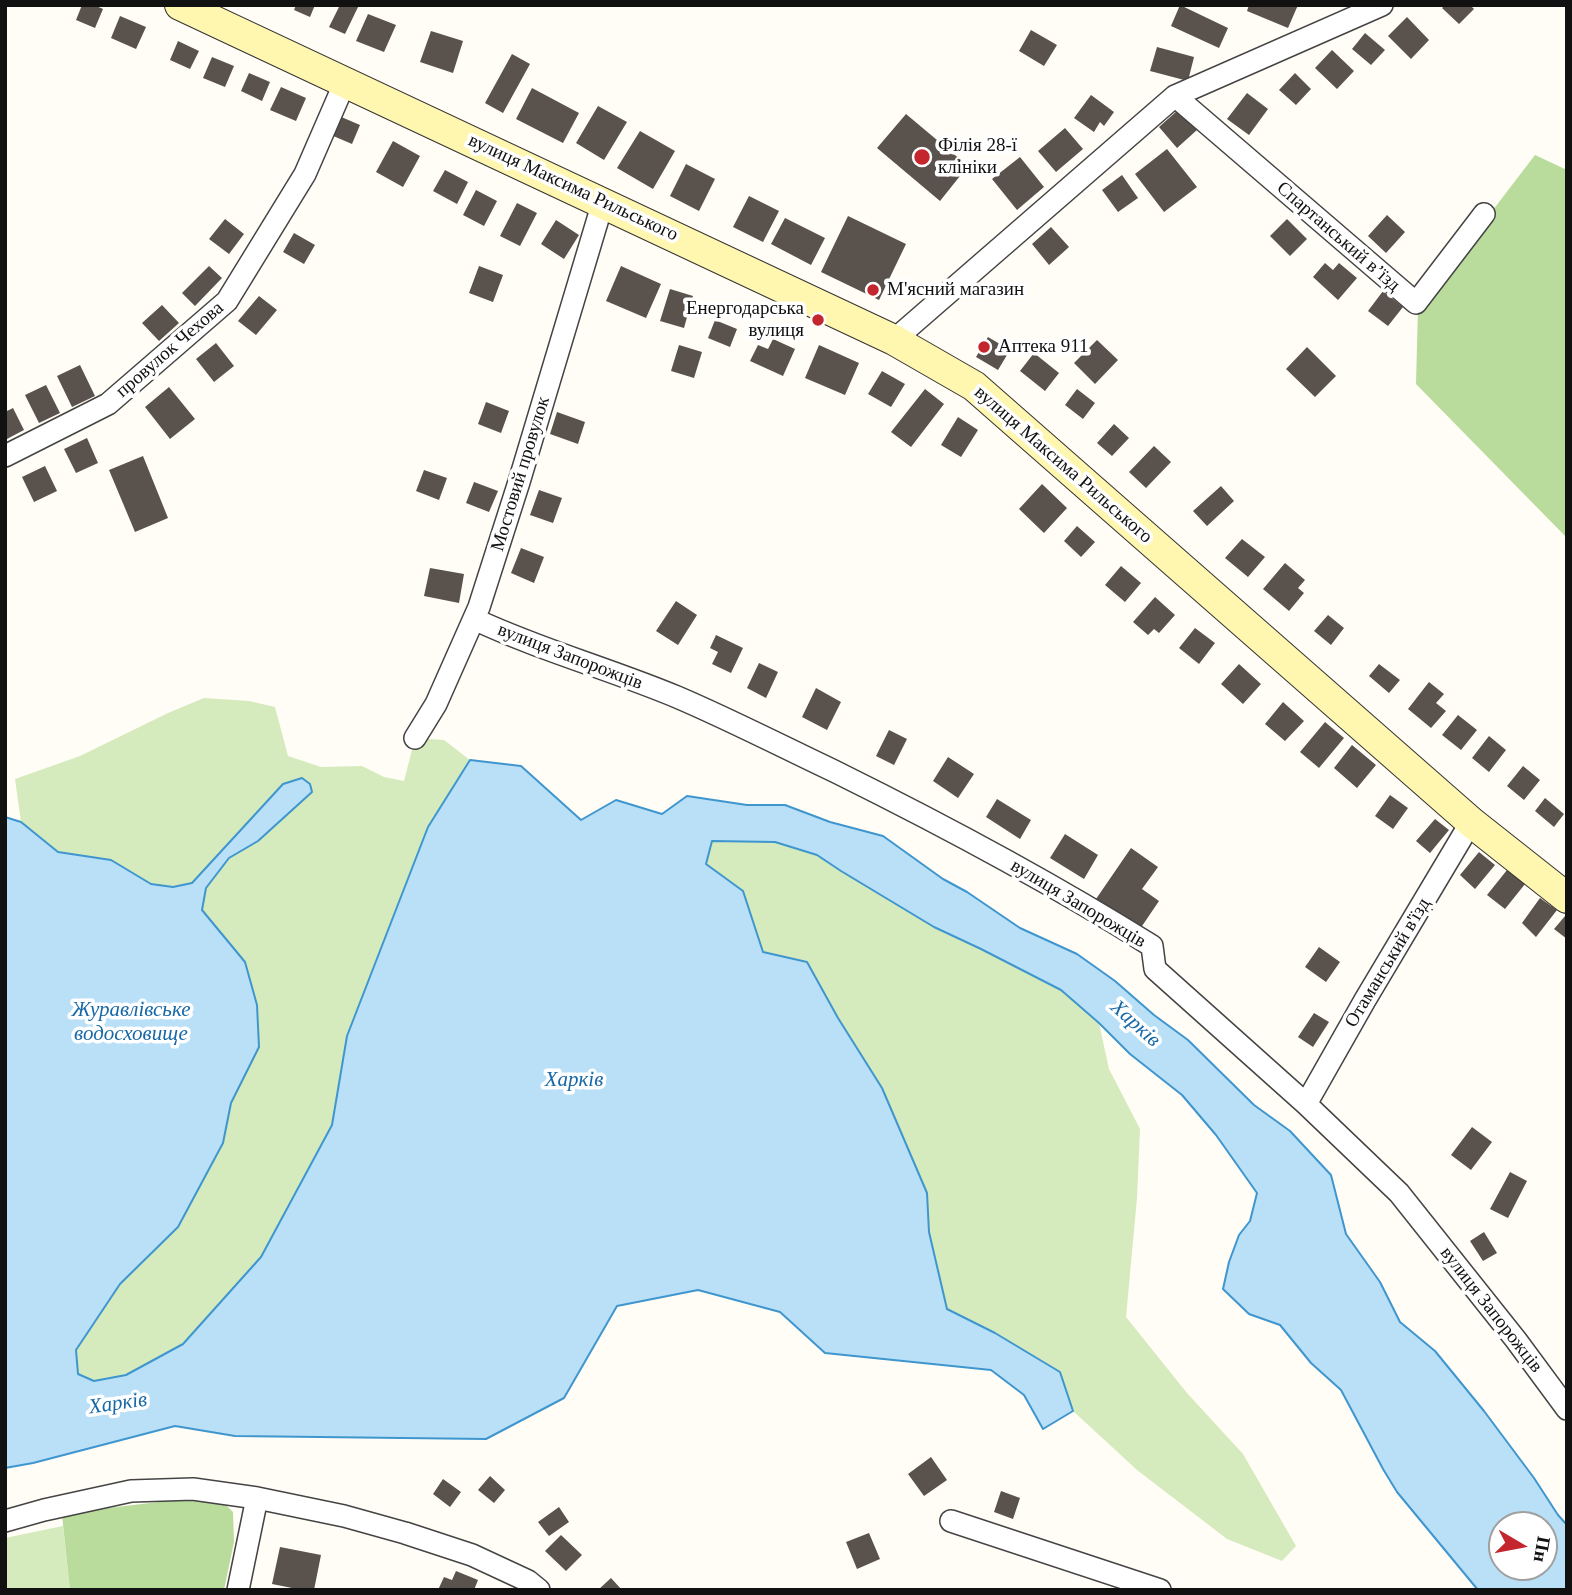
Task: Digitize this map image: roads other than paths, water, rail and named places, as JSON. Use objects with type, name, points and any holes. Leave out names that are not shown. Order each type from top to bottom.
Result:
[{"type":"main road","name":"вулиця Максима Рильського","points":[[180,5],[894,340],[974,386],[1471,822],[1567,898]]},
{"type":"street","points":[[894,340],[1175,96],[1382,5]]},
{"type":"street","name":"провулок Чехова","points":[[5,456],[108,404],[227,301],[305,174],[345,82]]},
{"type":"street","name":"Спартанський в’їзд","points":[[1175,96],[1416,303],[1484,214]]},
{"type":"street","name":"Мостовий провулок","points":[[415,738],[436,704],[480,607],[603,202]]},
{"type":"street","name":"вулиця Запорожців","points":[[474,619],[701,708],[910,809],[1088,906],[1152,946],[1155,969],[1306,1104],[1399,1193],[1516,1340],[1567,1409]]},
{"type":"street","name":"Отаманський в'їзд","points":[[1306,1104],[1471,822]]},
{"type":"street","points":[[5,1521],[131,1491],[192,1489],[257,1498],[344,1516],[405,1533],[472,1555],[528,1581],[539,1590]]},
{"type":"street","points":[[238,1590],[257,1498]]},
{"type":"street","points":[[951,1521],[1160,1590]]},
{"type":"water","name":"Харків","points":[[470,760],[521,766],[581,820],[616,800],[662,814],[687,796],[747,805],[785,805],[830,822],[883,836],[943,879],[1020,928],[1077,954],[1115,981],[1188,1040],[1254,1105],[1290,1131],[1331,1175],[1346,1234],[1380,1282],[1400,1322],[1435,1351],[1484,1411],[1555,1511],[1488,1511],[1488,1581],[1558,1581],[1558,1515],[1567,1525],[1567,1590],[1478,1590],[1397,1492],[1341,1390],[1311,1363],[1280,1325],[1249,1314],[1223,1289],[1229,1262],[1239,1235],[1250,1221],[1257,1193],[1216,1135],[1182,1095],[1130,1054],[1061,990],[934,927],[817,855],[775,842],[712,841],[706,864],[743,891],[763,952],[807,962],[882,1088],[927,1193],[929,1232],[947,1309],[995,1333],[1060,1372],[1073,1411],[1043,1429],[1024,1395],[991,1370],[825,1353],[780,1312],[698,1290],[617,1306],[564,1398],[486,1439],[235,1436],[175,1426],[5,1468],[5,817],[21,822],[58,852],[111,860],[151,884],[173,887],[192,883],[283,784],[302,778],[310,784],[312,792],[258,841],[229,858],[206,888],[202,910],[245,962],[257,1005],[259,1047],[231,1103],[223,1143],[178,1227],[120,1284],[76,1350],[78,1374],[94,1381],[126,1375],[183,1344],[261,1257],[332,1125],[347,1036],[428,827]]},
{"type":"place","name":"Філія 28-ї клініки","points":[[922,157]]},
{"type":"place","name":"М'ясний магазин","points":[[873,290]]},
{"type":"place","name":"Енергодарська вулиця","points":[[818,320]]},
{"type":"place","name":"Аптека 911","points":[[984,347]]},
{"type":"water label","name":"Журавлівське водосховище","points":[[131,1022]]}]
